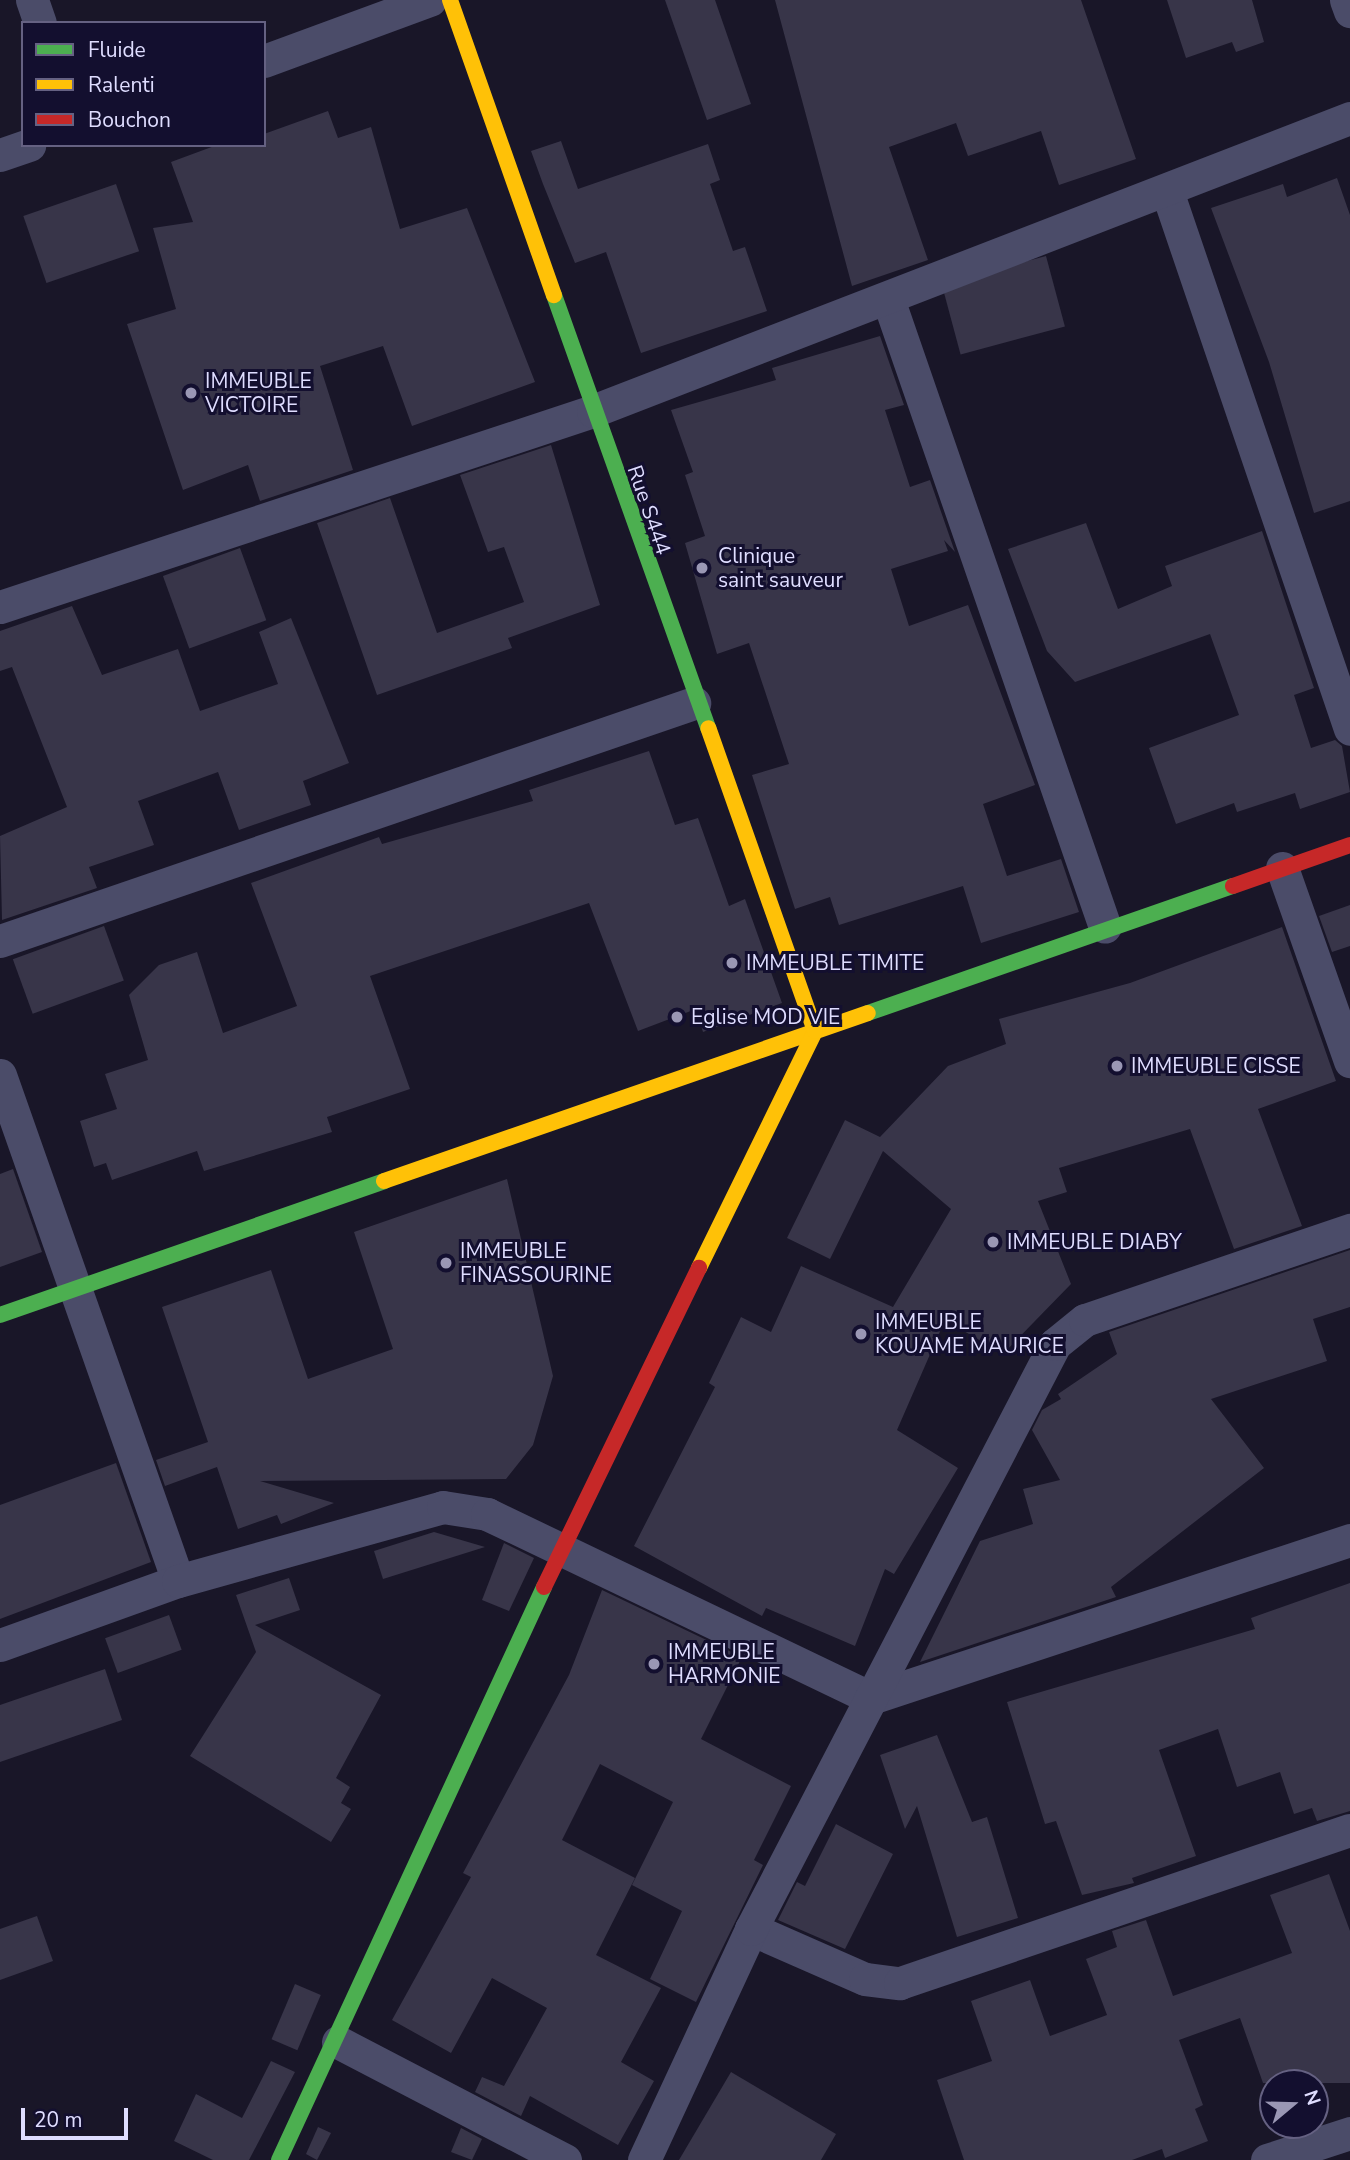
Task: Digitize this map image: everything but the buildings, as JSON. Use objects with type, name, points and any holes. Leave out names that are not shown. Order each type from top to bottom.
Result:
[{"type":"street","points":[[32,0],[39,21]]},
{"type":"street","points":[[266,60],[430,0]]},
{"type":"street","name":"Rue S444","points":[[450,0],[694,703],[815,1031]]},
{"type":"street","points":[[1346,0],[1350,11]]},
{"type":"street","points":[[0,607],[593,411],[1350,118]]},
{"type":"street","points":[[0,155],[23,147]]},
{"type":"street","points":[[1167,191],[1350,729]]},
{"type":"street","points":[[888,299],[1105,927]]},
{"type":"street","points":[[0,941],[694,703]]},
{"type":"street","points":[[0,1315],[1105,927],[1350,845]]},
{"type":"street","points":[[1282,868],[1350,1061]]},
{"type":"street","points":[[279,2160],[338,2042],[561,1551],[815,1031]]},
{"type":"street","points":[[0,1075],[177,1581]]},
{"type":"street","points":[[644,2160],[751,1929],[1068,1328],[1350,1230]]},
{"type":"street","points":[[0,1645],[177,1581],[443,1507],[487,1514],[871,1698],[1350,1540]]},
{"type":"street","points":[[751,1929],[865,1979],[900,1983],[1350,1830]]},
{"type":"street","points":[[338,2042],[565,2160]]},
{"type":"street","points":[[1267,2160],[1350,2133]]},
{"type":"traffic: fast","points":[[554,295],[708,728]]},
{"type":"traffic: fast","points":[[868,1013],[1233,886]]},
{"type":"traffic: fast","points":[[0,1315],[384,1181]]},
{"type":"traffic: fast","points":[[279,2160],[544,1587]]},
{"type":"traffic: slow","points":[[450,0],[554,295]]},
{"type":"traffic: slow","points":[[699,1268],[815,1031],[708,728]]},
{"type":"traffic: slow","points":[[384,1181],[868,1013]]},
{"type":"traffic: jam","points":[[1233,886],[1350,845]]},
{"type":"traffic: jam","points":[[544,1587],[699,1268]]},
{"type":"place","name":"IMMEUBLE VICTOIRE","points":[[191,393]]},
{"type":"place","name":"Clinique saint sauveur","points":[[702,568]]},
{"type":"place","name":"IMMEUBLE TIMITE","points":[[732,963]]},
{"type":"place","name":"Eglise MOD VIE","points":[[677,1017]]},
{"type":"place","name":"IMMEUBLE CISSE","points":[[1117,1066]]},
{"type":"place","name":"IMMEUBLE DIABY","points":[[993,1242]]},
{"type":"place","name":"IMMEUBLE FINASSOURINE","points":[[446,1263]]},
{"type":"place","name":"IMMEUBLE KOUAME MAURICE","points":[[861,1334]]},
{"type":"place","name":"IMMEUBLE HARMONIE","points":[[654,1664]]}]
